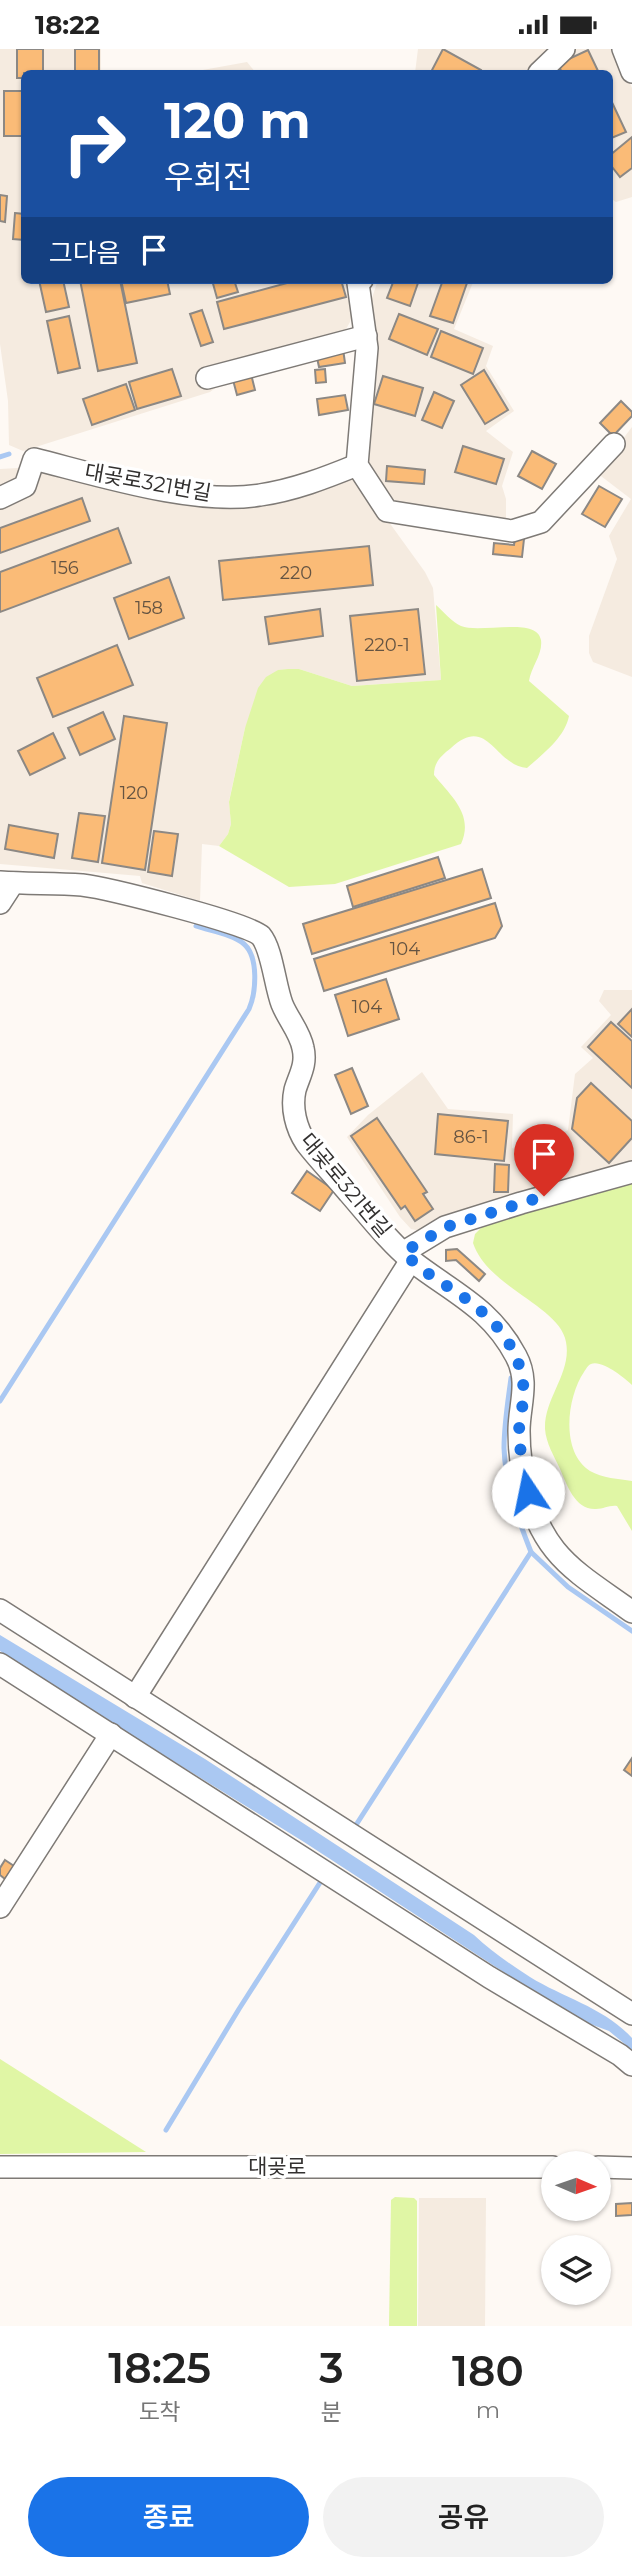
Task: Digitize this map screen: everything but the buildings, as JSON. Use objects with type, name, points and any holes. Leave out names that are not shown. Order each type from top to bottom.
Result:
[{"type":"street","points":[[542,70],[564,49]]},
{"type":"street","points":[[623,49],[632,72]]},
{"type":"street","points":[[359,284],[366,336],[357,465],[387,511],[512,531],[541,522],[614,444]]},
{"type":"street","points":[[207,378],[366,336]]},
{"type":"street","name":"대곶로321번길","points":[[0,498],[25,486],[34,459],[198,496],[258,496],[309,484],[357,465]]},
{"type":"street","points":[[0,903],[6,883]]},
{"type":"street","name":"대곶로321번길","points":[[6,883],[85,886],[229,921],[254,930],[263,939],[283,1006],[304,1049],[304,1062],[294,1101],[298,1127],[306,1142],[407,1256],[483,1312],[507,1340],[518,1359],[524,1378],[519,1429],[521,1454],[528,1492],[539,1525],[556,1551],[573,1568],[632,1612]]},
{"type":"street","points":[[135,1696],[407,1256],[446,1227],[632,1172]]},
{"type":"street","points":[[0,1610],[632,2014]]},
{"type":"street","points":[[0,1664],[489,1977],[620,2055],[632,2065]]},
{"type":"street","points":[[0,1907],[111,1734]]},
{"type":"street","name":"대곶로","points":[[0,2167],[541,2167]]},
{"type":"shaded area","points":[[0,49],[101,49],[101,70],[21,70],[21,284],[349,284],[353,296],[350,322],[341,338],[218,386],[210,392],[23,451],[9,445],[8,401],[0,344]]},
{"type":"shaded area","points":[[418,49],[556,49],[535,70],[415,70]]},
{"type":"shaded area","points":[[568,49],[614,49],[632,88],[632,197],[616,202],[613,200],[613,70],[547,70]]},
{"type":"shaded area","points":[[247,62],[254,70],[203,70]]},
{"type":"shaded area","points":[[377,284],[472,284],[454,329],[493,346],[486,366],[514,411],[486,431],[513,452],[502,486],[506,499],[506,524],[393,506],[366,466],[367,411],[377,376],[370,304]]},
{"type":"shaded area","points":[[632,427],[632,677],[593,662],[589,653],[589,636],[617,559],[609,536],[631,499],[597,473]]},
{"type":"shaded area","points":[[36,467],[192,501],[352,471],[425,572],[433,588],[441,680],[352,686],[299,669],[278,670],[245,728],[229,801],[231,824],[228,834],[219,846],[202,844],[200,901],[142,883],[140,876],[0,864],[0,469]]},
{"type":"shaded area","points":[[604,990],[632,990],[632,1168],[421,1231],[411,1229],[400,1217],[347,1137],[368,1115],[422,1072],[448,1109],[513,1114],[512,1148],[523,1152],[568,1130],[575,1074],[593,1058],[581,1047],[611,1015],[599,1001]]},
{"type":"shaded area","points":[[419,2198],[486,2198],[485,2326],[418,2326]]},
{"type":"green space","points":[[436,605],[461,626],[519,627],[537,633],[541,645],[529,681],[569,716],[563,731],[552,745],[527,768],[506,759],[483,739],[474,736],[464,739],[439,760],[434,775],[454,799],[463,815],[465,824],[461,844],[335,884],[289,887],[219,846],[228,834],[231,824],[229,802],[245,728],[258,688],[266,677],[278,670],[299,669],[352,686],[441,680]]},
{"type":"green space","points":[[632,1178],[632,1385],[601,1364],[590,1365],[578,1383],[569,1424],[570,1438],[580,1462],[600,1475],[632,1481],[632,1531],[617,1506],[589,1508],[577,1501],[549,1444],[545,1429],[546,1418],[567,1353],[561,1329],[493,1272],[481,1259],[473,1243],[475,1234],[482,1227],[517,1212]]},
{"type":"green space","points":[[0,2059],[146,2152],[0,2154]]},
{"type":"green space","points":[[395,2197],[414,2198],[417,2201],[417,2326],[389,2326],[391,2200]]},
{"type":"water","points":[[0,1635],[205,1759],[474,1935],[530,1977],[597,2011],[632,2038],[632,2050],[609,2031],[582,2021],[531,1990],[304,1842],[55,1688],[0,1651]]},
{"type":"waterway","points":[[0,457],[9,454]]},
{"type":"waterway","points":[[0,1401],[249,1009],[255,975],[249,950],[233,938],[196,926]]},
{"type":"waterway","points":[[356,1825],[531,1552],[513,1501],[505,1461],[505,1431],[511,1378]]},
{"type":"waterway","points":[[531,1552],[568,1587],[632,1631]]},
{"type":"waterway","points":[[166,2130],[323,1878]]},
{"type":"route","points":[[528,1492],[519,1429],[524,1378],[518,1359],[507,1340],[483,1312],[452,1287],[411,1260],[404,1252],[446,1227],[544,1196]]}]
